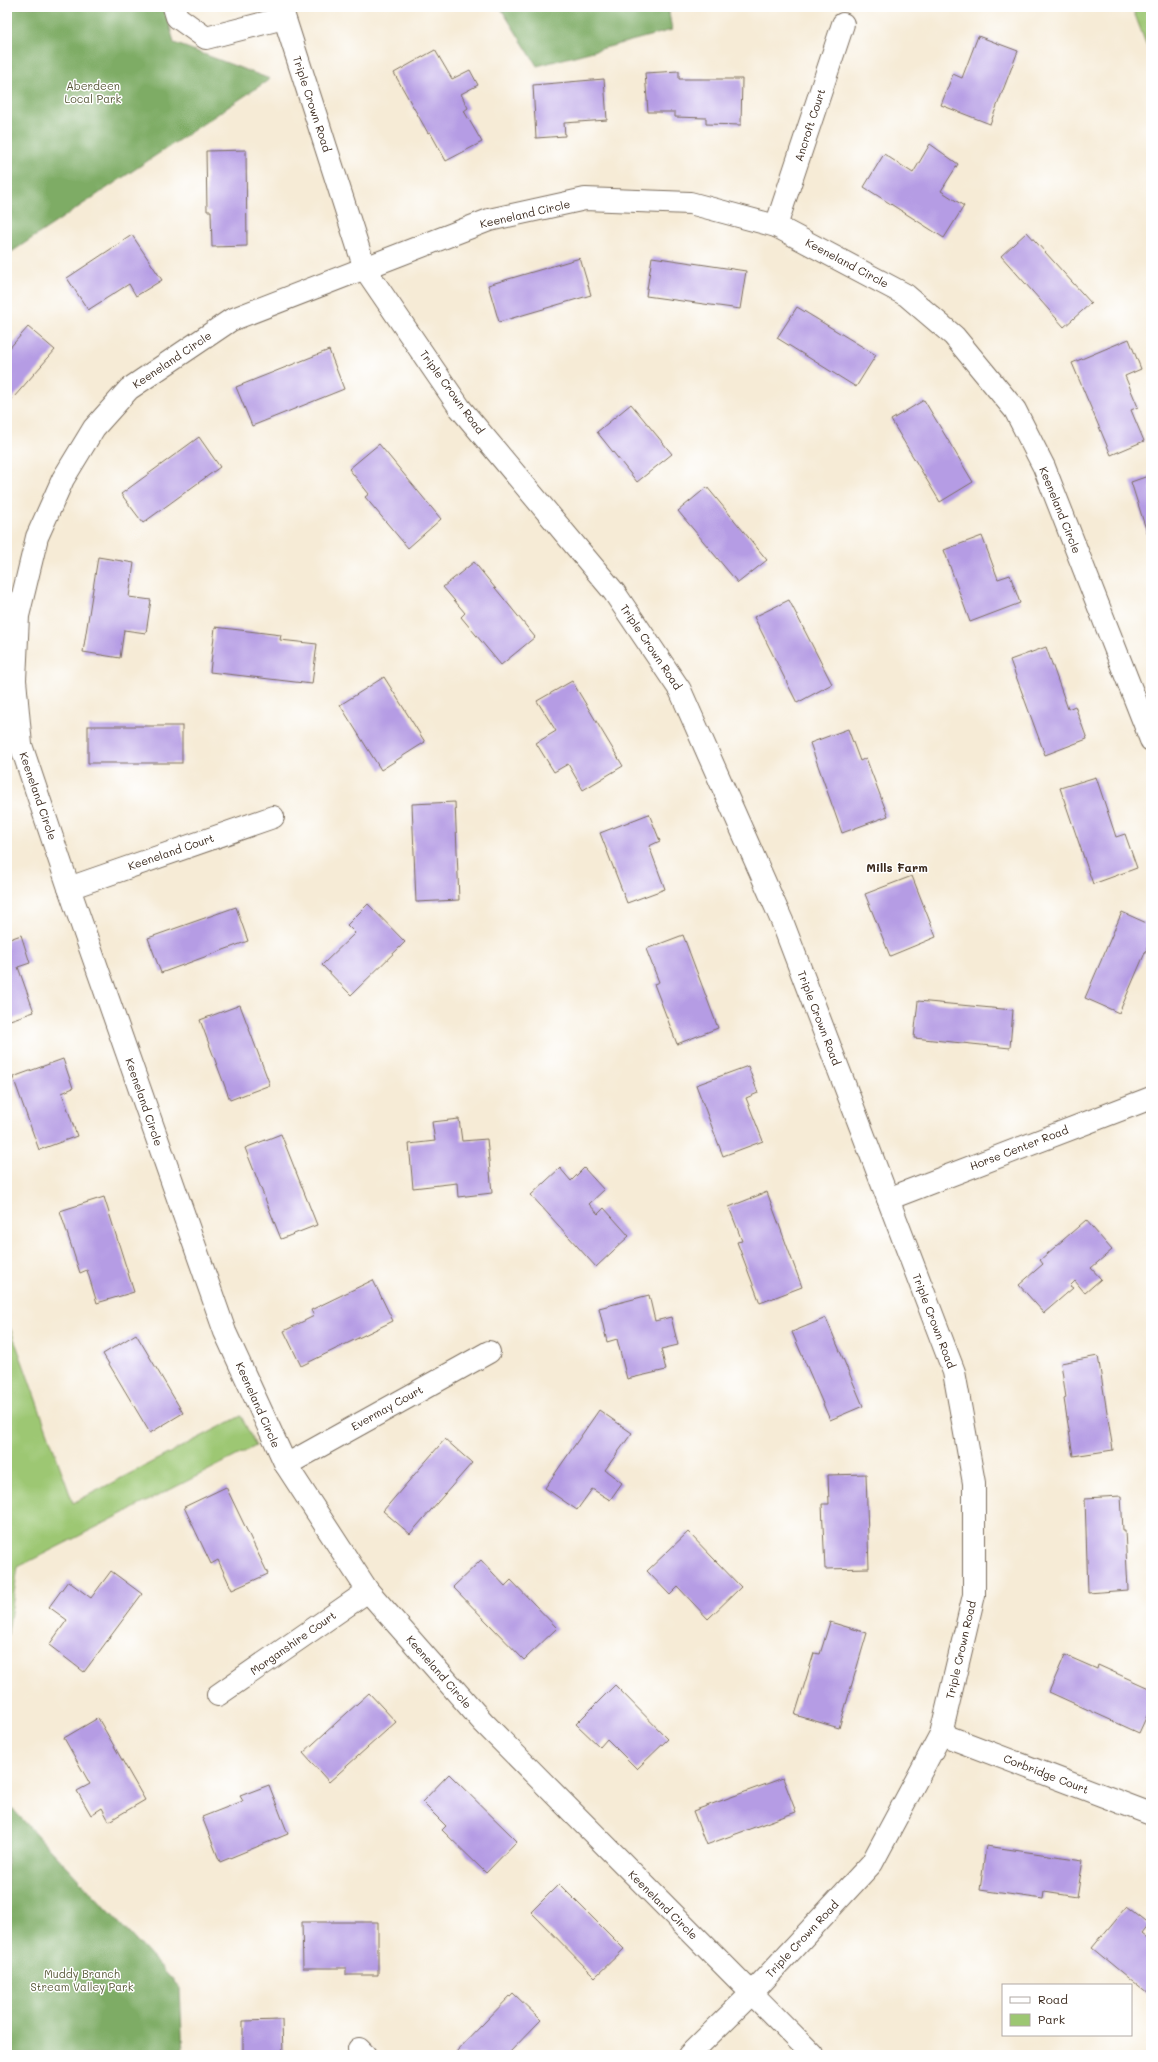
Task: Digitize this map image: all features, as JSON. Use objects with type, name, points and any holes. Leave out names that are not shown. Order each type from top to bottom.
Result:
[{"type":"street","points":[[174,7],[177,17],[206,38],[283,12]]},
{"type":"street","name":"Triple Crown Road","points":[[283,12],[365,269],[460,408],[614,592],[680,690],[782,921],[954,1372],[974,1483],[974,1595],[941,1734],[872,1863],[751,1994],[689,2055]]},
{"type":"street","name":"Ancroft Court","points":[[776,226],[843,24]]},
{"type":"street","name":"Keeneland Circle","points":[[813,2055],[483,1722],[368,1591],[286,1464],[225,1332],[69,888],[21,745],[15,680],[12,616],[37,536],[63,479],[94,428],[129,389],[231,320],[489,220],[585,200],[690,203],[776,226],[906,295],[954,336],[1015,410],[1044,467],[1151,740]]},
{"type":"street","name":"Keeneland Court","points":[[69,888],[273,817]]},
{"type":"street","name":"Horse Center Road","points":[[888,1199],[1151,1098]]},
{"type":"street","name":"Evermay Court","points":[[286,1464],[489,1352]]},
{"type":"street","name":"Morganshire Court","points":[[218,1696],[368,1591]]},
{"type":"street","name":"Corbridge Court","points":[[941,1734],[1151,1814]]},
{"type":"green space","name":"Aberdeen Local Park","points":[[7,7],[165,7],[174,43],[270,79],[7,255]]},
{"type":"green space","points":[[500,7],[668,7],[672,30],[537,66]]},
{"type":"green space","points":[[1132,7],[1151,7],[1151,57]]},
{"type":"green space","points":[[7,1319],[73,1503],[241,1416],[256,1446],[18,1567],[7,1639]]},
{"type":"green space","name":"Muddy Branch Stream Valley Park","points":[[7,1803],[180,1988],[183,2055],[7,2055]]},
{"type":"building","points":[[978,36],[1018,51],[990,124],[941,105],[953,74],[962,78]]},
{"type":"building","points":[[435,50],[452,79],[470,70],[478,85],[461,94],[468,108],[464,111],[482,142],[446,161],[430,132],[428,133],[394,73]]},
{"type":"building","points":[[679,71],[679,79],[742,79],[741,125],[706,124],[706,118],[675,117],[675,112],[648,112],[645,73]]},
{"type":"building","points":[[604,79],[607,120],[564,123],[565,136],[536,138],[533,85]]},
{"type":"building","points":[[930,144],[958,164],[941,191],[964,206],[944,238],[864,187],[884,154],[913,173]]},
{"type":"building","points":[[246,150],[247,246],[212,247],[211,211],[207,211],[206,151]]},
{"type":"building","points":[[1027,232],[1091,303],[1064,327],[1001,256]]},
{"type":"building","points":[[132,235],[162,280],[136,296],[129,284],[88,310],[67,278]]},
{"type":"building","points":[[652,257],[746,271],[740,309],[646,296]]},
{"type":"building","points":[[580,258],[591,295],[499,322],[488,285]]},
{"type":"building","points":[[797,307],[876,355],[856,387],[777,338]]},
{"type":"building","points":[[28,327],[55,350],[7,405],[7,351]]},
{"type":"building","points":[[1129,339],[1141,369],[1125,376],[1138,407],[1131,410],[1144,441],[1111,455],[1072,363]]},
{"type":"building","points":[[329,350],[344,389],[252,426],[236,387]]},
{"type":"building","points":[[924,400],[973,482],[940,502],[891,420]]},
{"type":"building","points":[[631,404],[672,454],[637,482],[597,432]]},
{"type":"building","points":[[199,437],[220,467],[143,523],[121,494]]},
{"type":"building","points":[[379,444],[441,519],[408,548],[365,497],[369,494],[349,469]]},
{"type":"building","points":[[1151,475],[1151,545],[1131,482]]},
{"type":"building","points":[[707,487],[767,560],[738,583],[678,511]]},
{"type":"building","points":[[982,536],[998,579],[1010,575],[1020,603],[970,622],[944,550]]},
{"type":"building","points":[[98,557],[134,563],[129,597],[151,600],[146,633],[124,630],[120,658],[83,652]]},
{"type":"building","points":[[474,562],[535,637],[501,665],[461,617],[465,613],[443,587]]},
{"type":"building","points":[[789,600],[832,684],[797,703],[754,617]]},
{"type":"building","points":[[215,627],[281,635],[280,640],[317,644],[312,684],[210,672]]},
{"type":"building","points":[[1046,647],[1068,709],[1075,706],[1087,739],[1045,755],[1010,660]]},
{"type":"building","points":[[384,677],[425,742],[381,770],[340,705]]},
{"type":"building","points":[[572,681],[623,766],[583,790],[568,764],[554,772],[536,743],[556,731],[537,701]]},
{"type":"building","points":[[88,726],[182,726],[182,763],[88,763]]},
{"type":"building","points":[[848,729],[860,761],[866,758],[888,816],[842,833],[810,743]]},
{"type":"building","points":[[1096,777],[1116,837],[1125,834],[1137,868],[1093,884],[1060,788]]},
{"type":"building","points":[[455,802],[459,900],[416,902],[412,804]]},
{"type":"building","points":[[649,814],[660,841],[649,846],[665,889],[627,903],[600,833]]},
{"type":"building","points":[[912,876],[936,937],[890,956],[865,894]]},
{"type":"building","points":[[368,904],[405,942],[351,995],[322,965],[355,933],[347,925]]},
{"type":"building","points":[[236,907],[248,941],[161,973],[148,938]]},
{"type":"building","points":[[1122,912],[1151,925],[1151,939],[1119,1013],[1085,998]]},
{"type":"building","points":[[21,935],[30,963],[18,967],[34,1012],[7,1021],[7,940]]},
{"type":"building","points":[[683,935],[718,1028],[677,1044],[654,984],[659,982],[646,949]]},
{"type":"building","points":[[918,1001],[1013,1010],[1010,1048],[914,1038]]},
{"type":"building","points":[[240,1005],[270,1085],[230,1100],[200,1020]]},
{"type":"building","points":[[63,1059],[73,1088],[62,1093],[77,1136],[39,1150],[13,1077]]},
{"type":"building","points":[[748,1066],[758,1093],[746,1098],[763,1141],[723,1156],[696,1085]]},
{"type":"building","points":[[459,1119],[462,1141],[487,1139],[492,1193],[458,1197],[457,1183],[413,1188],[409,1144],[435,1141],[432,1122]]},
{"type":"building","points":[[281,1134],[317,1225],[281,1239],[245,1148]]},
{"type":"building","points":[[560,1168],[571,1181],[584,1168],[604,1190],[589,1204],[598,1214],[604,1208],[629,1236],[596,1267],[531,1195]]},
{"type":"building","points":[[767,1192],[802,1287],[760,1303],[737,1242],[742,1241],[729,1207]]},
{"type":"building","points":[[104,1197],[134,1292],[97,1303],[87,1270],[80,1273],[60,1211]]},
{"type":"building","points":[[1086,1220],[1112,1250],[1091,1268],[1101,1279],[1085,1293],[1075,1281],[1070,1286],[1073,1288],[1044,1313],[1019,1285],[1043,1264],[1040,1260]]},
{"type":"building","points":[[373,1280],[393,1321],[301,1366],[284,1331],[314,1316],[311,1310]]},
{"type":"building","points":[[649,1295],[655,1321],[671,1317],[678,1345],[661,1349],[666,1370],[627,1379],[617,1339],[607,1342],[599,1308]]},
{"type":"building","points":[[826,1318],[863,1406],[830,1420],[792,1332]]},
{"type":"building","points":[[136,1334],[183,1413],[150,1433],[103,1354]]},
{"type":"building","points":[[1098,1356],[1113,1450],[1073,1456],[1064,1399],[1066,1398],[1061,1363]]},
{"type":"building","points":[[599,1410],[632,1433],[605,1470],[622,1483],[610,1500],[592,1489],[577,1510],[545,1488]]},
{"type":"building","points":[[445,1439],[472,1463],[410,1534],[383,1511]]},
{"type":"building","points":[[866,1474],[869,1568],[825,1569],[822,1504],[829,1504],[828,1475]]},
{"type":"building","points":[[226,1487],[268,1574],[232,1590],[218,1560],[211,1564],[184,1507]]},
{"type":"building","points":[[1121,1496],[1123,1530],[1125,1530],[1128,1590],[1088,1593],[1085,1498]]},
{"type":"building","points":[[688,1532],[741,1587],[708,1619],[678,1587],[670,1595],[647,1571]]},
{"type":"building","points":[[481,1560],[505,1586],[511,1580],[557,1628],[524,1660],[453,1587]]},
{"type":"building","points":[[111,1571],[142,1594],[84,1672],[49,1645],[67,1620],[49,1607],[68,1581],[91,1598]]},
{"type":"building","points":[[830,1622],[867,1633],[839,1728],[795,1715],[814,1653],[820,1654]]},
{"type":"building","points":[[1065,1655],[1097,1669],[1098,1665],[1151,1689],[1151,1707],[1139,1733],[1049,1692]]},
{"type":"building","points":[[615,1685],[668,1739],[637,1769],[607,1739],[600,1747],[576,1724]]},
{"type":"building","points":[[369,1693],[396,1722],[329,1782],[303,1753]]},
{"type":"building","points":[[98,1718],[145,1800],[109,1821],[102,1808],[91,1815],[77,1791],[90,1784],[64,1738]]},
{"type":"building","points":[[449,1774],[517,1841],[486,1873],[442,1830],[446,1826],[422,1802]]},
{"type":"building","points":[[783,1778],[796,1812],[706,1845],[693,1811]]},
{"type":"building","points":[[269,1785],[288,1834],[220,1862],[202,1817],[243,1801],[240,1796]]},
{"type":"building","points":[[986,1846],[1083,1860],[1077,1897],[1044,1892],[1043,1899],[980,1890]]},
{"type":"building","points":[[559,1884],[624,1949],[595,1977],[531,1912]]},
{"type":"building","points":[[1126,1907],[1149,1925],[1142,1934],[1151,1941],[1150,1996],[1092,1948]]},
{"type":"building","points":[[302,1922],[378,1922],[378,1975],[346,1975],[346,1968],[303,1968]]},
{"type":"building","points":[[513,1993],[541,2020],[507,2055],[453,2055]]},
{"type":"building","points":[[282,2020],[283,2055],[243,2055],[243,2021]]},
{"type":"district","name":"Mills Farm","points":[[897,868]]}]
